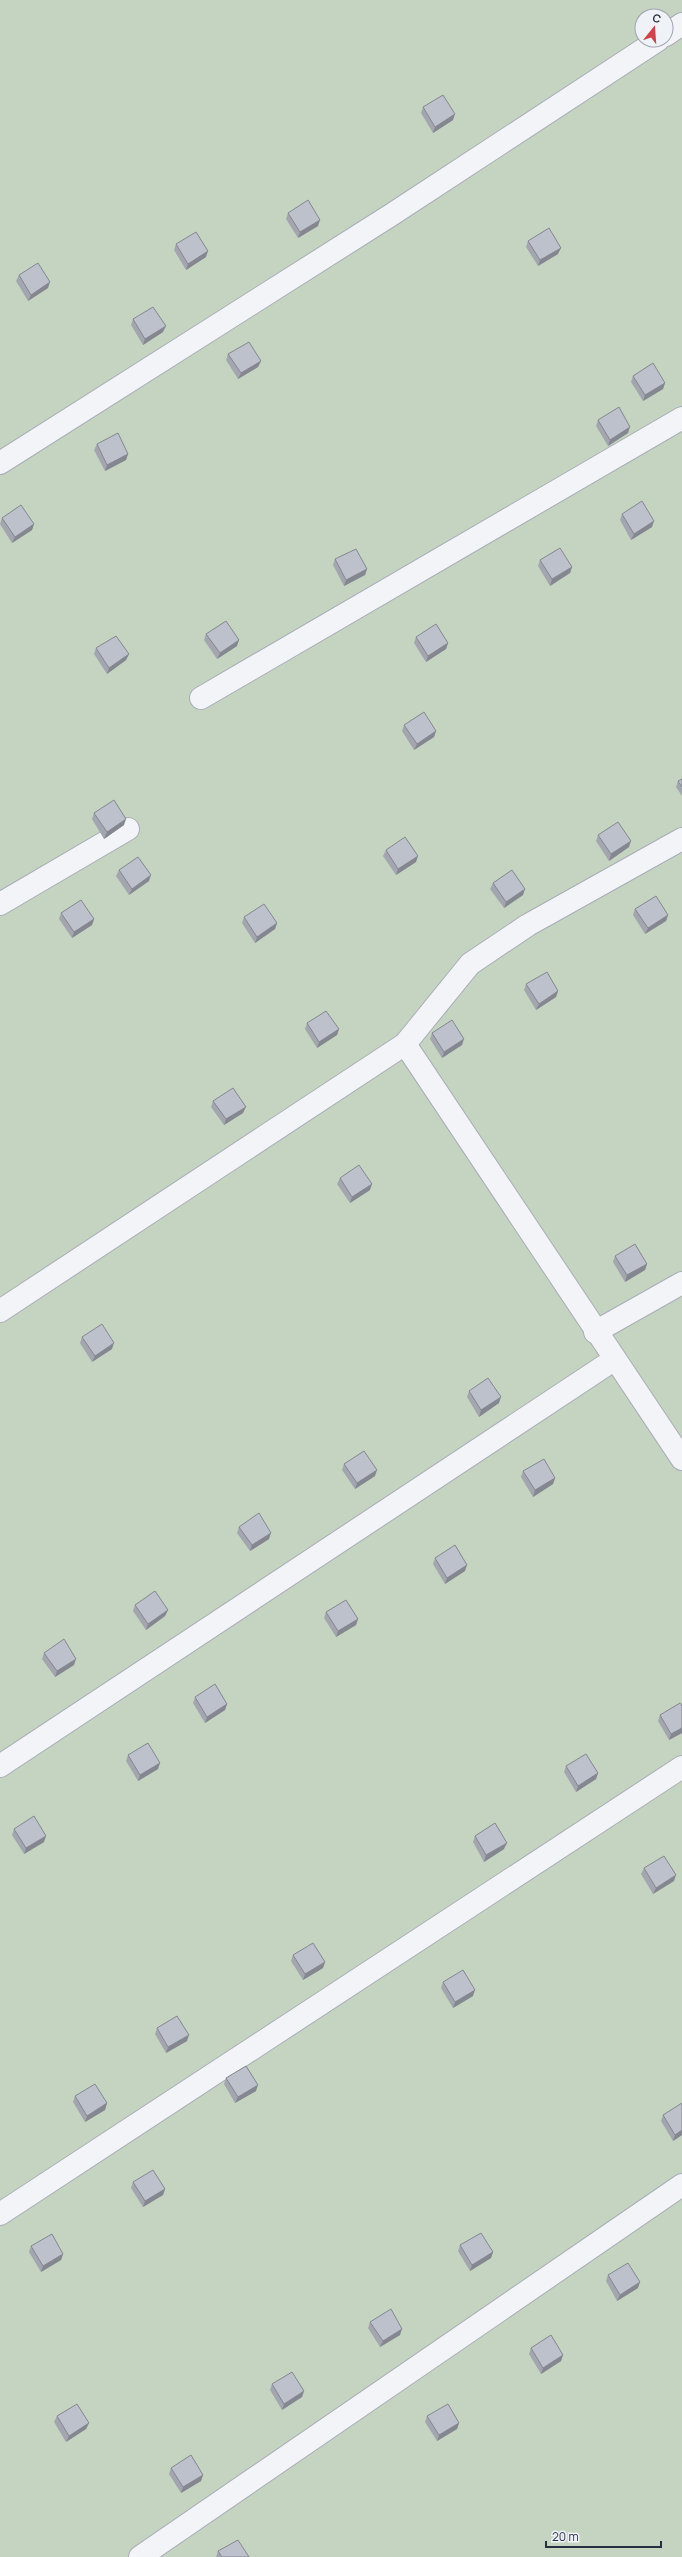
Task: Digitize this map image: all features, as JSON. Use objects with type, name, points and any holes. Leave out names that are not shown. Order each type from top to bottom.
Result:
[{"type":"lane","points":[[0,463],[398,211],[646,48]]},
{"type":"lane","points":[[201,698],[682,418]]},
{"type":"lane","points":[[0,904],[128,829]]},
{"type":"lane","points":[[0,1310],[405,1044],[470,964],[528,925],[682,839]]},
{"type":"lane","points":[[405,1044],[682,1459]]},
{"type":"lane","points":[[596,1332],[682,1283]]},
{"type":"lane","points":[[0,1766],[615,1359]]},
{"type":"lane","points":[[0,2214],[682,1767]]},
{"type":"lane","points":[[140,2557],[682,2186]]},
{"type":"green space","points":[[0,0],[682,0],[682,2557],[0,2557]]},
{"type":"building","points":[[443,95],[455,114],[435,127],[423,107]]},
{"type":"building","points":[[308,200],[320,220],[300,232],[288,213]]},
{"type":"building","points":[[549,228],[561,248],[540,260],[528,241]]},
{"type":"building","points":[[196,232],[208,251],[188,264],[176,244]]},
{"type":"building","points":[[38,263],[50,282],[31,295],[19,275]]},
{"type":"building","points":[[153,307],[166,326],[145,339],[133,319]]},
{"type":"building","points":[[249,342],[261,361],[241,373],[228,354]]},
{"type":"building","points":[[653,363],[665,383],[645,395],[633,376]]},
{"type":"building","points":[[619,407],[630,427],[610,440],[598,420]]},
{"type":"building","points":[[118,433],[128,454],[107,465],[97,444]]},
{"type":"building","points":[[642,501],[654,521],[634,534],[622,514]]},
{"type":"building","points":[[21,505],[34,524],[15,537],[2,518]]},
{"type":"building","points":[[560,548],[572,567],[552,579],[540,560]]},
{"type":"building","points":[[356,549],[367,569],[346,580],[335,559]]},
{"type":"building","points":[[226,621],[239,640],[220,653],[206,634]]},
{"type":"building","points":[[436,624],[448,643],[428,656],[416,637]]},
{"type":"building","points":[[116,636],[129,654],[109,668],[96,648]]},
{"type":"building","points":[[424,712],[436,731],[417,744],[404,725]]},
{"type":"building","points":[[682,779],[682,787],[678,781]]},
{"type":"building","points":[[114,800],[126,819],[107,832],[94,813]]},
{"type":"building","points":[[618,822],[631,841],[611,854],[598,835]]},
{"type":"building","points":[[405,837],[418,856],[398,869],[386,850]]},
{"type":"building","points":[[138,857],[151,875],[132,889],[119,870]]},
{"type":"building","points":[[512,870],[525,889],[506,902],[493,883]]},
{"type":"building","points":[[656,896],[668,915],[648,928],[635,909]]},
{"type":"building","points":[[81,900],[94,919],[74,932],[61,913]]},
{"type":"building","points":[[264,904],[277,923],[257,937],[244,917]]},
{"type":"building","points":[[547,972],[558,991],[539,1004],[526,984]]},
{"type":"building","points":[[326,1011],[339,1029],[319,1042],[307,1023]]},
{"type":"building","points":[[452,1020],[464,1039],[444,1052],[432,1033]]},
{"type":"building","points":[[233,1088],[246,1107],[226,1119],[213,1101]]},
{"type":"building","points":[[359,1165],[372,1184],[352,1197],[340,1178]]},
{"type":"building","points":[[635,1244],[647,1264],[627,1275],[615,1256]]},
{"type":"building","points":[[102,1324],[114,1343],[95,1356],[82,1337]]},
{"type":"building","points":[[488,1378],[501,1397],[481,1410],[469,1391]]},
{"type":"building","points":[[364,1451],[377,1470],[357,1483],[344,1464]]},
{"type":"building","points":[[544,1459],[555,1478],[535,1490],[523,1471]]},
{"type":"building","points":[[259,1513],[271,1533],[252,1545],[239,1527]]},
{"type":"building","points":[[455,1545],[467,1565],[447,1578],[435,1558]]},
{"type":"building","points":[[155,1591],[168,1610],[148,1624],[135,1605]]},
{"type":"building","points":[[346,1600],[358,1619],[338,1631],[326,1612]]},
{"type":"building","points":[[64,1639],[76,1659],[57,1671],[44,1653]]},
{"type":"building","points":[[215,1684],[227,1704],[207,1717],[195,1697]]},
{"type":"building","points":[[680,1703],[682,1706],[682,1728],[671,1734],[660,1715]]},
{"type":"building","points":[[148,1743],[160,1763],[140,1775],[128,1755]]},
{"type":"building","points":[[586,1754],[598,1773],[578,1786],[566,1766]]},
{"type":"building","points":[[34,1816],[46,1836],[26,1848],[14,1829]]},
{"type":"building","points":[[495,1823],[507,1843],[486,1855],[475,1836]]},
{"type":"building","points":[[664,1856],[676,1875],[656,1888],[644,1868]]},
{"type":"building","points":[[313,1943],[325,1962],[305,1974],[293,1955]]},
{"type":"building","points":[[463,1970],[475,1990],[455,2002],[443,1982]]},
{"type":"building","points":[[177,2016],[189,2035],[168,2047],[157,2028]]},
{"type":"building","points":[[246,2066],[258,2085],[238,2097],[226,2078]]},
{"type":"building","points":[[95,2084],[107,2103],[87,2116],[75,2096]]},
{"type":"building","points":[[682,2103],[682,2130],[675,2135],[663,2115]]},
{"type":"building","points":[[153,2170],[165,2189],[145,2201],[133,2182]]},
{"type":"building","points":[[481,2233],[493,2252],[472,2265],[460,2245]]},
{"type":"building","points":[[52,2234],[63,2254],[43,2266],[31,2246]]},
{"type":"building","points":[[628,2263],[640,2282],[620,2295],[608,2275]]},
{"type":"building","points":[[391,2309],[402,2329],[383,2341],[370,2322]]},
{"type":"building","points":[[551,2335],[563,2355],[543,2368],[531,2348]]},
{"type":"building","points":[[292,2372],[304,2391],[284,2404],[272,2384]]},
{"type":"building","points":[[77,2404],[89,2423],[69,2436],[57,2416]]},
{"type":"building","points":[[448,2404],[459,2423],[439,2435],[427,2416]]},
{"type":"building","points":[[191,2455],[203,2475],[183,2487],[171,2468]]},
{"type":"building","points":[[238,2540],[249,2557],[222,2557],[218,2551]]}]
